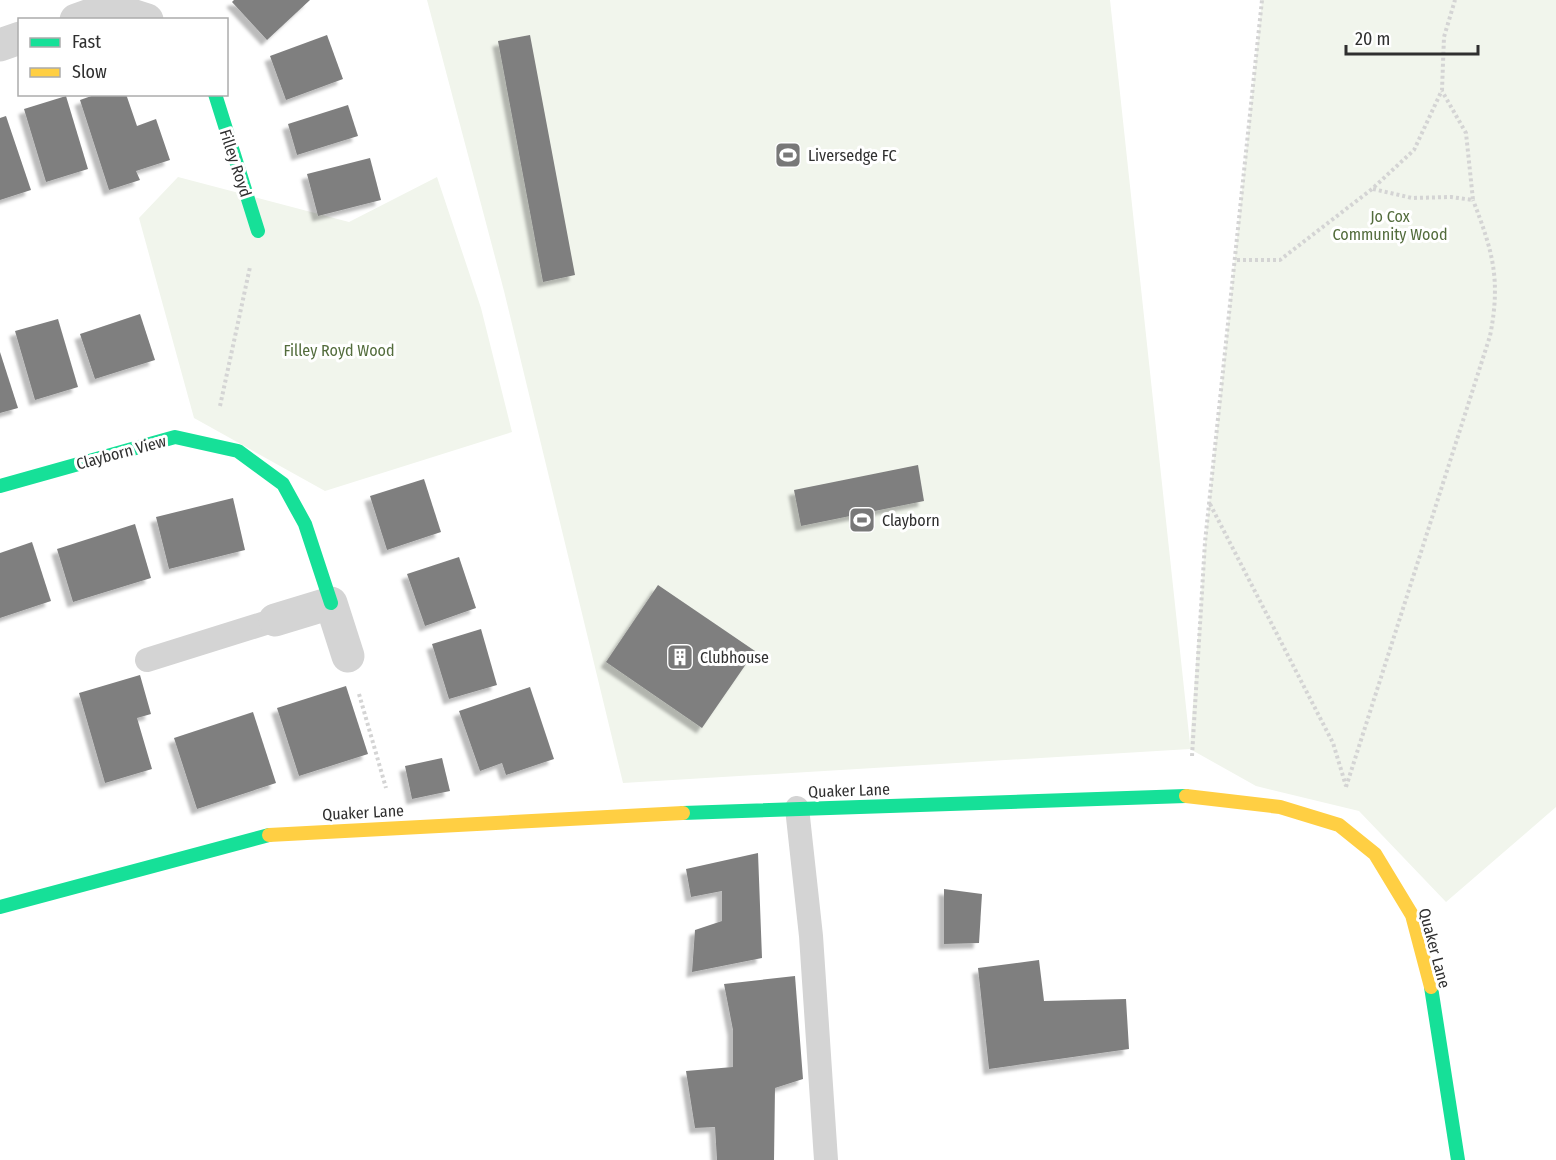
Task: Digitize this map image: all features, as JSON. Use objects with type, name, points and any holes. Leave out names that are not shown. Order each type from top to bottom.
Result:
[{"type":"street","points":[[82,18],[110,8],[141,18]]},
{"type":"street","points":[[0,45],[18,39]]},
{"type":"street","name":"Filley Royd","points":[[216,96],[258,231]]},
{"type":"street","name":"Clayborn View","points":[[0,486],[175,437],[238,451],[283,484],[305,524],[348,656]]},
{"type":"street","points":[[275,620],[331,603]]},
{"type":"street","name":"Quaker Lane","points":[[0,907],[276,833],[797,808],[1190,796],[1280,807],[1339,825],[1375,854],[1412,915],[1430,983],[1458,1160]]},
{"type":"lane","points":[[147,660],[275,620]]},
{"type":"lane","points":[[797,808],[811,936],[826,1160]]},
{"type":"path","points":[[1190,796],[1209,503],[1262,0]]},
{"type":"path","points":[[1236,260],[1280,260],[1372,189],[1414,150],[1442,90],[1444,37],[1455,0]]},
{"type":"path","points":[[1339,825],[1346,787],[1491,336],[1496,307],[1495,262],[1473,200],[1466,134],[1442,90]]},
{"type":"path","points":[[1372,189],[1412,198],[1451,197],[1473,200]]},
{"type":"path","points":[[211,445],[258,231]]},
{"type":"path","points":[[1209,503],[1333,743],[1346,787]]},
{"type":"path","points":[[348,656],[398,826]]},
{"type":"green space","name":"Clayborn","points":[[427,0],[1110,0],[1190,744],[1205,542],[1262,0],[1556,0],[1556,807],[1446,902],[1359,811],[1256,786],[1190,749],[623,783],[504,291]]},
{"type":"green space","name":"Filley Royd Wood","points":[[178,177],[349,222],[437,177],[481,308],[512,432],[325,491],[194,418],[139,218]]},
{"type":"building","points":[[234,0],[310,0],[267,40],[232,2]]},
{"type":"building","points":[[327,35],[343,79],[286,100],[270,56]]},
{"type":"building","points":[[530,35],[575,275],[543,282],[498,41]]},
{"type":"building","points":[[66,96],[88,169],[46,182],[24,109]]},
{"type":"building","points":[[91,96],[127,96],[137,126],[156,119],[170,160],[136,171],[140,180],[109,190],[80,100]]},
{"type":"building","points":[[348,105],[358,136],[297,155],[288,124]]},
{"type":"building","points":[[6,116],[31,190],[0,200],[0,118]]},
{"type":"building","points":[[370,158],[381,200],[318,216],[307,174]]},
{"type":"building","points":[[140,314],[155,360],[95,379],[80,334]]},
{"type":"building","points":[[58,319],[78,387],[35,400],[15,331]]},
{"type":"building","points":[[0,352],[18,408],[0,413]]},
{"type":"building","points":[[918,465],[924,501],[801,526],[794,490]]},
{"type":"building","points":[[424,479],[441,532],[387,550],[370,496]]},
{"type":"building","points":[[233,498],[245,550],[169,569],[156,517]]},
{"type":"building","points":[[135,524],[151,578],[73,602],[57,549]]},
{"type":"building","points":[[32,542],[51,601],[0,618],[0,553]]},
{"type":"building","points":[[459,557],[476,608],[425,626],[407,574]]},
{"type":"building","name":"Clubhouse","points":[[658,585],[755,651],[702,728],[606,662]]},
{"type":"building","points":[[481,629],[497,685],[449,699],[432,644]]},
{"type":"building","points":[[140,675],[151,714],[137,718],[152,769],[105,783],[79,693]]},
{"type":"building","points":[[346,686],[368,754],[299,776],[277,708]]},
{"type":"building","points":[[530,687],[554,759],[506,775],[502,763],[480,771],[459,711]]},
{"type":"building","points":[[253,712],[276,783],[197,809],[174,738]]},
{"type":"building","points":[[442,758],[450,791],[412,799],[405,766]]},
{"type":"building","points":[[758,853],[762,958],[692,972],[695,930],[722,921],[722,891],[691,897],[686,869]]},
{"type":"building","points":[[944,889],[982,894],[979,943],[944,944]]},
{"type":"building","points":[[1039,960],[1044,1001],[1126,999],[1129,1049],[989,1069],[978,968]]},
{"type":"building","points":[[795,976],[803,1079],[775,1088],[774,1160],[717,1160],[715,1127],[695,1128],[686,1071],[733,1067],[733,1030],[724,984]]},
{"type":"traffic: fast","points":[[216,96],[258,231]]},
{"type":"traffic: fast","points":[[0,486],[175,437],[238,451],[283,484],[305,524],[331,603]]},
{"type":"traffic: fast","points":[[683,813],[1186,796]]},
{"type":"traffic: fast","points":[[0,907],[269,835]]},
{"type":"traffic: fast","points":[[1431,987],[1458,1160]]},
{"type":"traffic: slow","points":[[1186,796],[1280,807],[1339,825],[1375,854],[1412,915],[1431,987]]},
{"type":"traffic: slow","points":[[269,835],[683,813]]},
{"type":"place","name":"Liversedge FC","points":[[788,155]]},
{"type":"place","name":"Clayborn","points":[[862,520]]},
{"type":"place","name":"Clubhouse","points":[[680,657]]},
{"type":"park label","name":"Jo Cox Community Wood","points":[[1390,225]]}]
